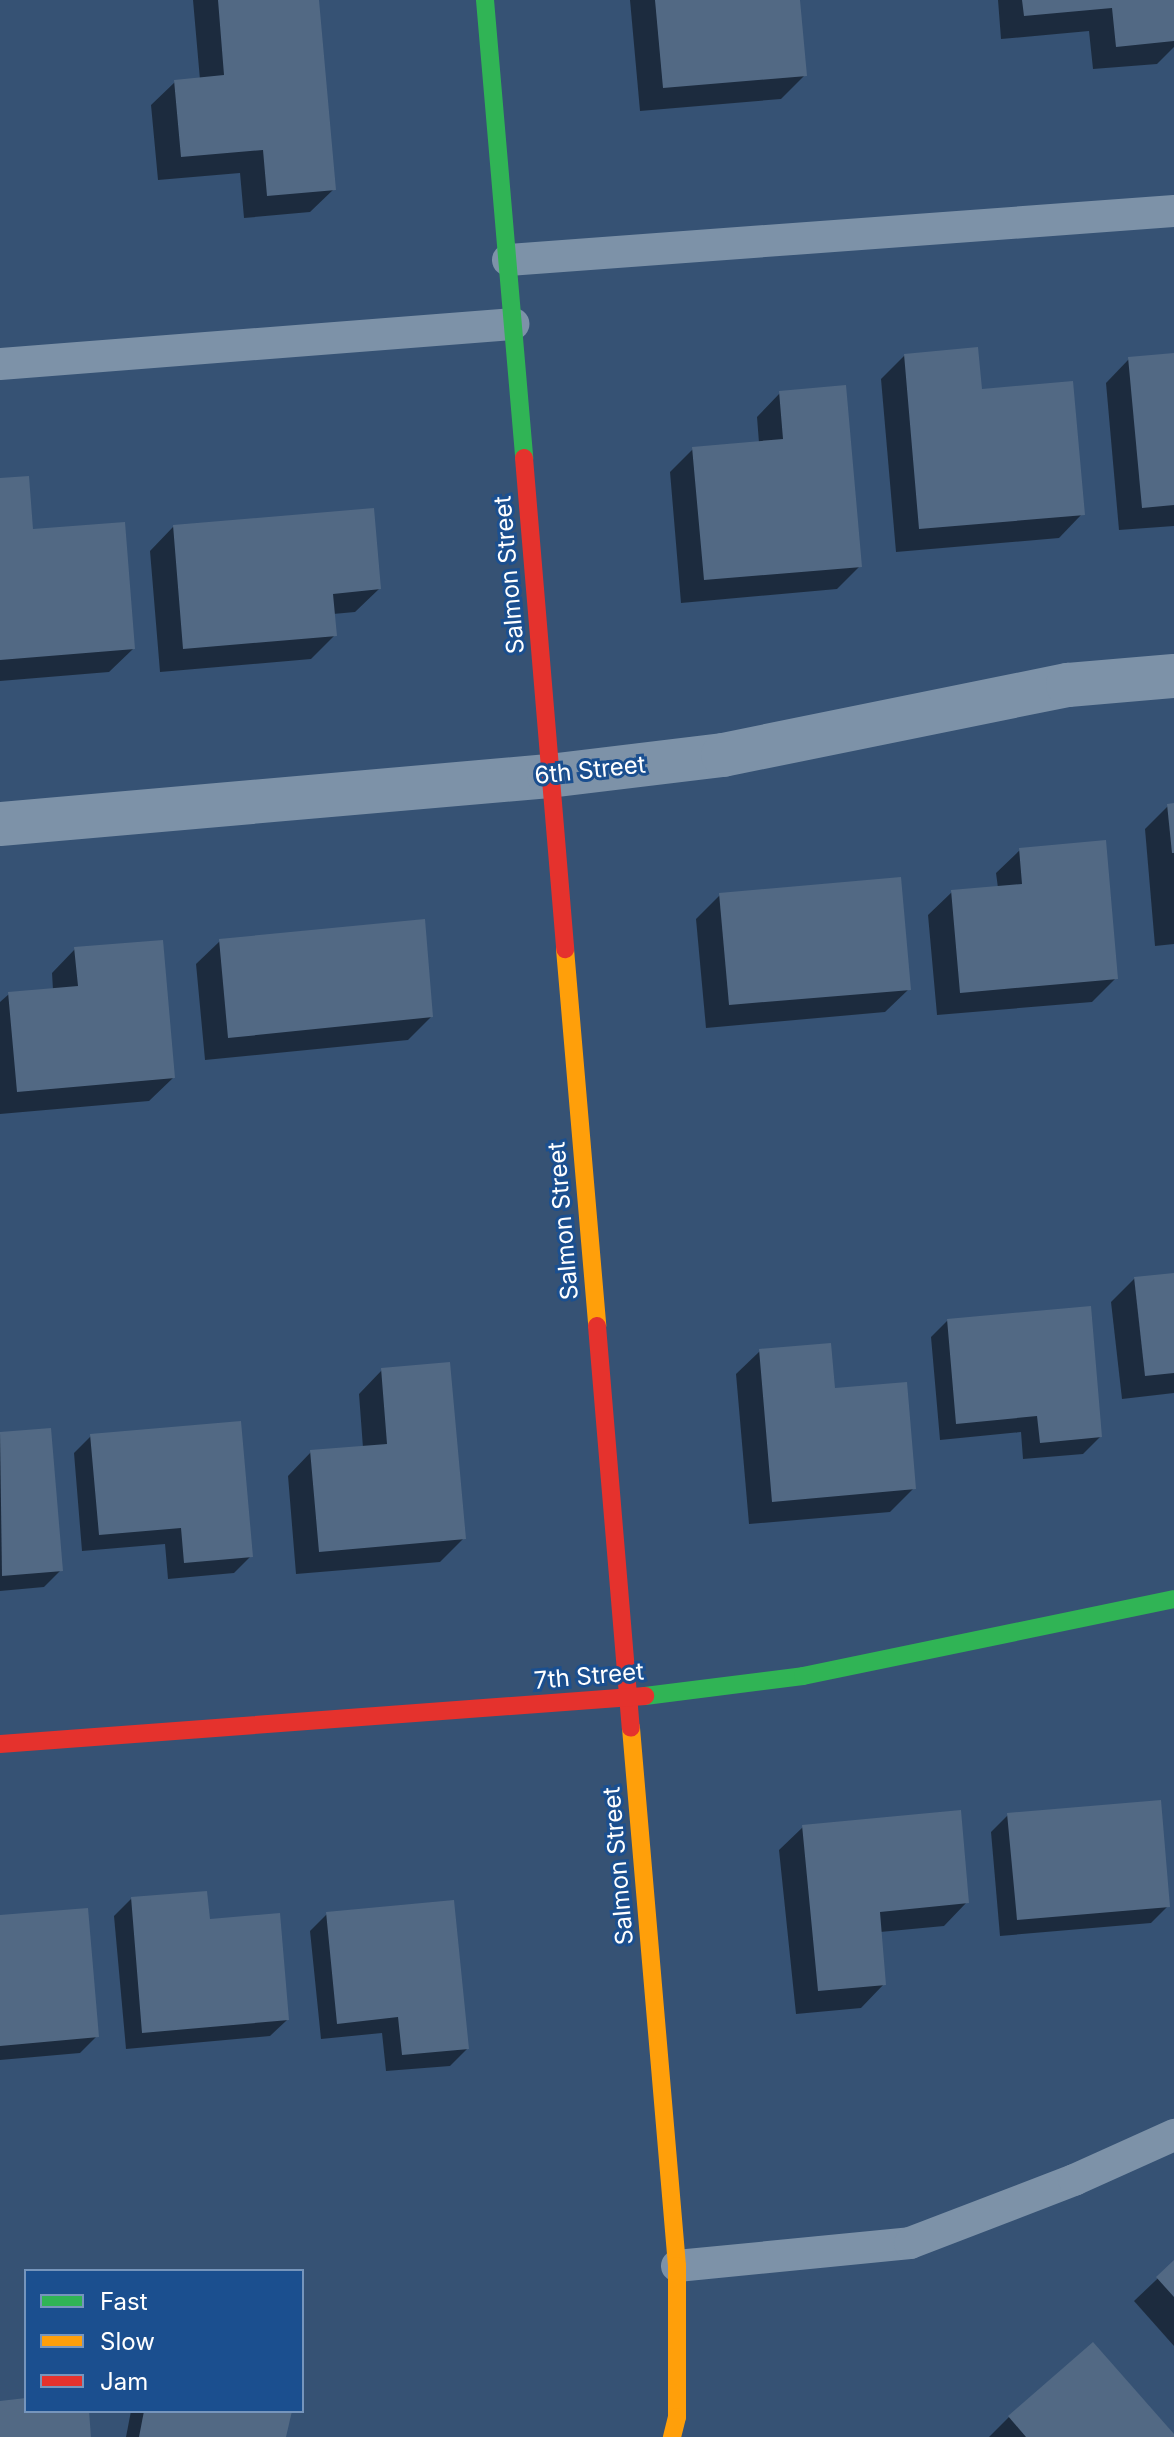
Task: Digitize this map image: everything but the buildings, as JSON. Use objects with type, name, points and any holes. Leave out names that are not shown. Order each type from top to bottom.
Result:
[{"type":"street","name":"Salmon Street","points":[[485,0],[677,2266],[677,2417],[672,2437]]},
{"type":"street","name":"6th Street","points":[[0,824],[549,776],[723,755],[1068,685],[1174,676]]},
{"type":"street","name":"7th Street","points":[[0,1744],[627,1698],[803,1676],[1174,1599]]},
{"type":"lane","points":[[508,260],[1174,211]]},
{"type":"lane","points":[[0,364],[513,324]]},
{"type":"lane","points":[[677,2266],[910,2243],[1074,2180],[1174,2135]]},
{"type":"traffic: fast","points":[[485,0],[524,458]]},
{"type":"traffic: fast","points":[[645,1696],[803,1676],[1174,1599]]},
{"type":"traffic: slow","points":[[565,949],[597,1326]]},
{"type":"traffic: slow","points":[[631,1728],[677,2266],[677,2417],[672,2437]]},
{"type":"traffic: jam","points":[[524,458],[565,949]]},
{"type":"traffic: jam","points":[[597,1326],[631,1728]]},
{"type":"traffic: jam","points":[[0,1744],[645,1696]]}]
